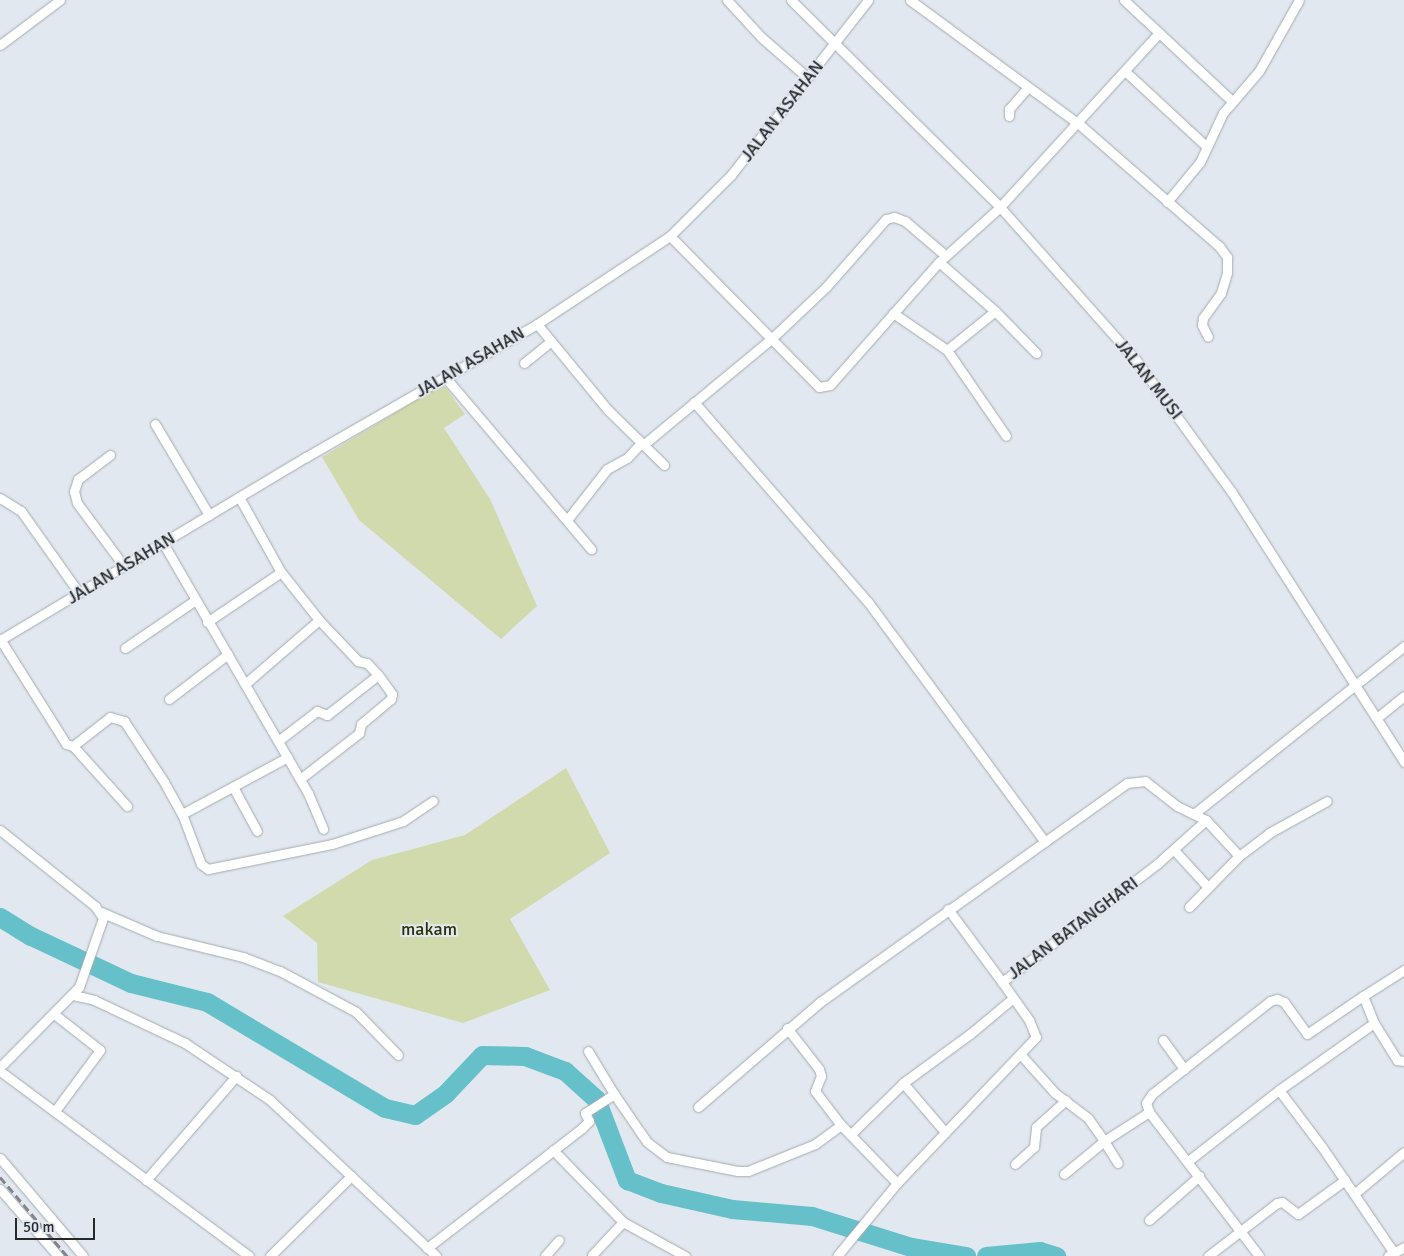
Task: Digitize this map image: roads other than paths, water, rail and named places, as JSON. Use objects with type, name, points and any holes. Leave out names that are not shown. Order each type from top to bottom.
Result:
[{"type":"street","points":[[0,45],[60,0]]},
{"type":"street","points":[[727,0],[761,37],[808,78]]},
{"type":"street","name":"JALAN MUSI","points":[[791,0],[833,45],[1000,207],[1145,370],[1231,491],[1378,717],[1404,762]]},
{"type":"street","name":"JALAN ASAHAN","points":[[0,640],[239,497],[537,324],[670,236],[731,175],[868,0]]},
{"type":"street","points":[[910,0],[1027,88],[1079,124],[1219,246],[1227,258],[1224,288],[1203,318],[1202,325],[1208,337]]},
{"type":"street","points":[[1124,0],[1232,101]]},
{"type":"street","points":[[1167,202],[1192,173],[1232,101],[1259,71],[1299,0]]},
{"type":"street","points":[[670,236],[770,340],[819,387],[824,388],[830,385],[942,258],[1000,207],[1079,124],[1159,33]]},
{"type":"street","points":[[1126,72],[1206,146]]},
{"type":"street","points":[[1009,116],[1010,109],[1027,88]]},
{"type":"street","points":[[567,520],[606,470],[627,458],[770,340],[826,287],[886,219],[894,217],[905,221],[1036,353]]},
{"type":"street","points":[[947,350],[995,311]]},
{"type":"street","points":[[894,313],[947,350],[1006,436]]},
{"type":"street","points":[[537,324],[607,408],[664,465]]},
{"type":"street","points":[[524,363],[551,341]]},
{"type":"street","points":[[444,377],[591,549]]},
{"type":"street","points":[[694,402],[868,602],[1045,842]]},
{"type":"street","points":[[155,424],[209,515]]},
{"type":"street","points":[[110,455],[78,479],[74,491],[77,502],[124,566]]},
{"type":"street","points":[[239,497],[281,572],[319,620],[358,661],[367,664],[378,675],[392,694],[391,699],[361,724],[359,733],[300,779]]},
{"type":"street","points":[[0,498],[21,511],[79,593]]},
{"type":"street","points":[[163,543],[194,601],[228,654],[288,757],[323,829]]},
{"type":"street","points":[[208,622],[281,572]]},
{"type":"street","points":[[125,648],[194,601]]},
{"type":"street","points":[[245,684],[319,620]]},
{"type":"street","points":[[0,640],[63,740],[73,746],[128,806]]},
{"type":"street","points":[[1195,814],[1404,646]]},
{"type":"street","points":[[169,699],[228,654]]},
{"type":"street","points":[[278,741],[317,711],[327,714],[378,675]]},
{"type":"street","points":[[1378,717],[1404,696]]},
{"type":"street","points":[[73,746],[110,717],[119,718],[164,782],[182,814],[200,861],[208,869],[332,844],[403,821],[433,801]]},
{"type":"street","points":[[182,814],[288,757]]},
{"type":"street","points":[[698,1108],[787,1028],[948,909],[1127,783],[1137,779],[1145,780],[1177,806],[1206,820],[1239,856]]},
{"type":"street","points":[[233,787],[256,831]]},
{"type":"street","points":[[1189,907],[1207,886],[1239,856],[1269,833],[1327,801]]},
{"type":"street","name":"JALAN BATANGHARI","points":[[837,1256],[897,1183],[1033,1043],[1037,1032],[1002,982],[1174,850],[1206,820]]},
{"type":"street","points":[[0,830],[101,912],[172,941],[244,958],[280,971],[356,1012],[398,1055]]},
{"type":"street","points":[[1174,850],[1207,886]]},
{"type":"street","points":[[948,909],[1002,982]]},
{"type":"street","points":[[101,912],[103,926],[80,987],[0,1069],[250,1256]]},
{"type":"street","points":[[1259,1256],[1149,1112],[1146,1103],[1152,1094],[1270,1001],[1277,998],[1284,1002],[1307,1034],[1404,970]]},
{"type":"street","points":[[73,996],[94,1000],[163,1031],[236,1076],[270,1100],[436,1256]]},
{"type":"street","points":[[1363,996],[1374,1023],[1397,1060],[1404,1061]]},
{"type":"street","points":[[851,1134],[903,1083],[970,1034],[1013,998]]},
{"type":"street","points":[[54,1014],[100,1050],[55,1111]]},
{"type":"street","points":[[1188,1161],[1279,1090],[1374,1023]]},
{"type":"street","points":[[787,1028],[819,1069],[821,1076],[815,1091],[841,1124],[897,1183]]},
{"type":"street","points":[[1163,1040],[1184,1069]]},
{"type":"street","points":[[588,1051],[611,1096],[639,1133],[667,1157],[738,1171],[748,1171],[815,1144],[841,1124]]},
{"type":"street","points":[[1021,1055],[1055,1093],[1088,1118],[1118,1163]]},
{"type":"street","points":[[146,1180],[236,1076]]},
{"type":"street","points":[[903,1083],[945,1132]]},
{"type":"street","points":[[1279,1090],[1354,1194],[1391,1254],[1404,1247]]},
{"type":"street","points":[[427,1248],[589,1122],[585,1113],[611,1096]]},
{"type":"street","points":[[1015,1164],[1034,1146],[1036,1127],[1066,1100]]},
{"type":"street","points":[[1064,1174],[1104,1141],[1149,1112]]},
{"type":"street","points":[[553,1150],[623,1222],[683,1256]]},
{"type":"street","points":[[1354,1194],[1404,1152]]},
{"type":"street","points":[[0,1158],[83,1256]]},
{"type":"street","points":[[270,1256],[351,1176]]},
{"type":"street","points":[[1149,1220],[1199,1176]]},
{"type":"street","points":[[1208,1256],[1240,1229],[1277,1203],[1282,1202],[1298,1214],[1344,1180]]},
{"type":"street","points":[[0,1189],[58,1256]]},
{"type":"street","points":[[592,1255],[623,1222]]},
{"type":"street","points":[[545,1256],[560,1240]]},
{"type":"waterway","points":[[0,917],[31,936],[131,983],[207,1002],[385,1108],[415,1115],[446,1093],[482,1055],[525,1056],[565,1071],[596,1099],[627,1180],[661,1193],[732,1209],[812,1216],[911,1247],[966,1256]]},
{"type":"waterway","points":[[986,1256],[1040,1251],[1056,1256]]},
{"type":"railway","points":[[0,1177],[67,1256]]},
{"type":"park label","name":"makam","points":[[429,929]]}]
